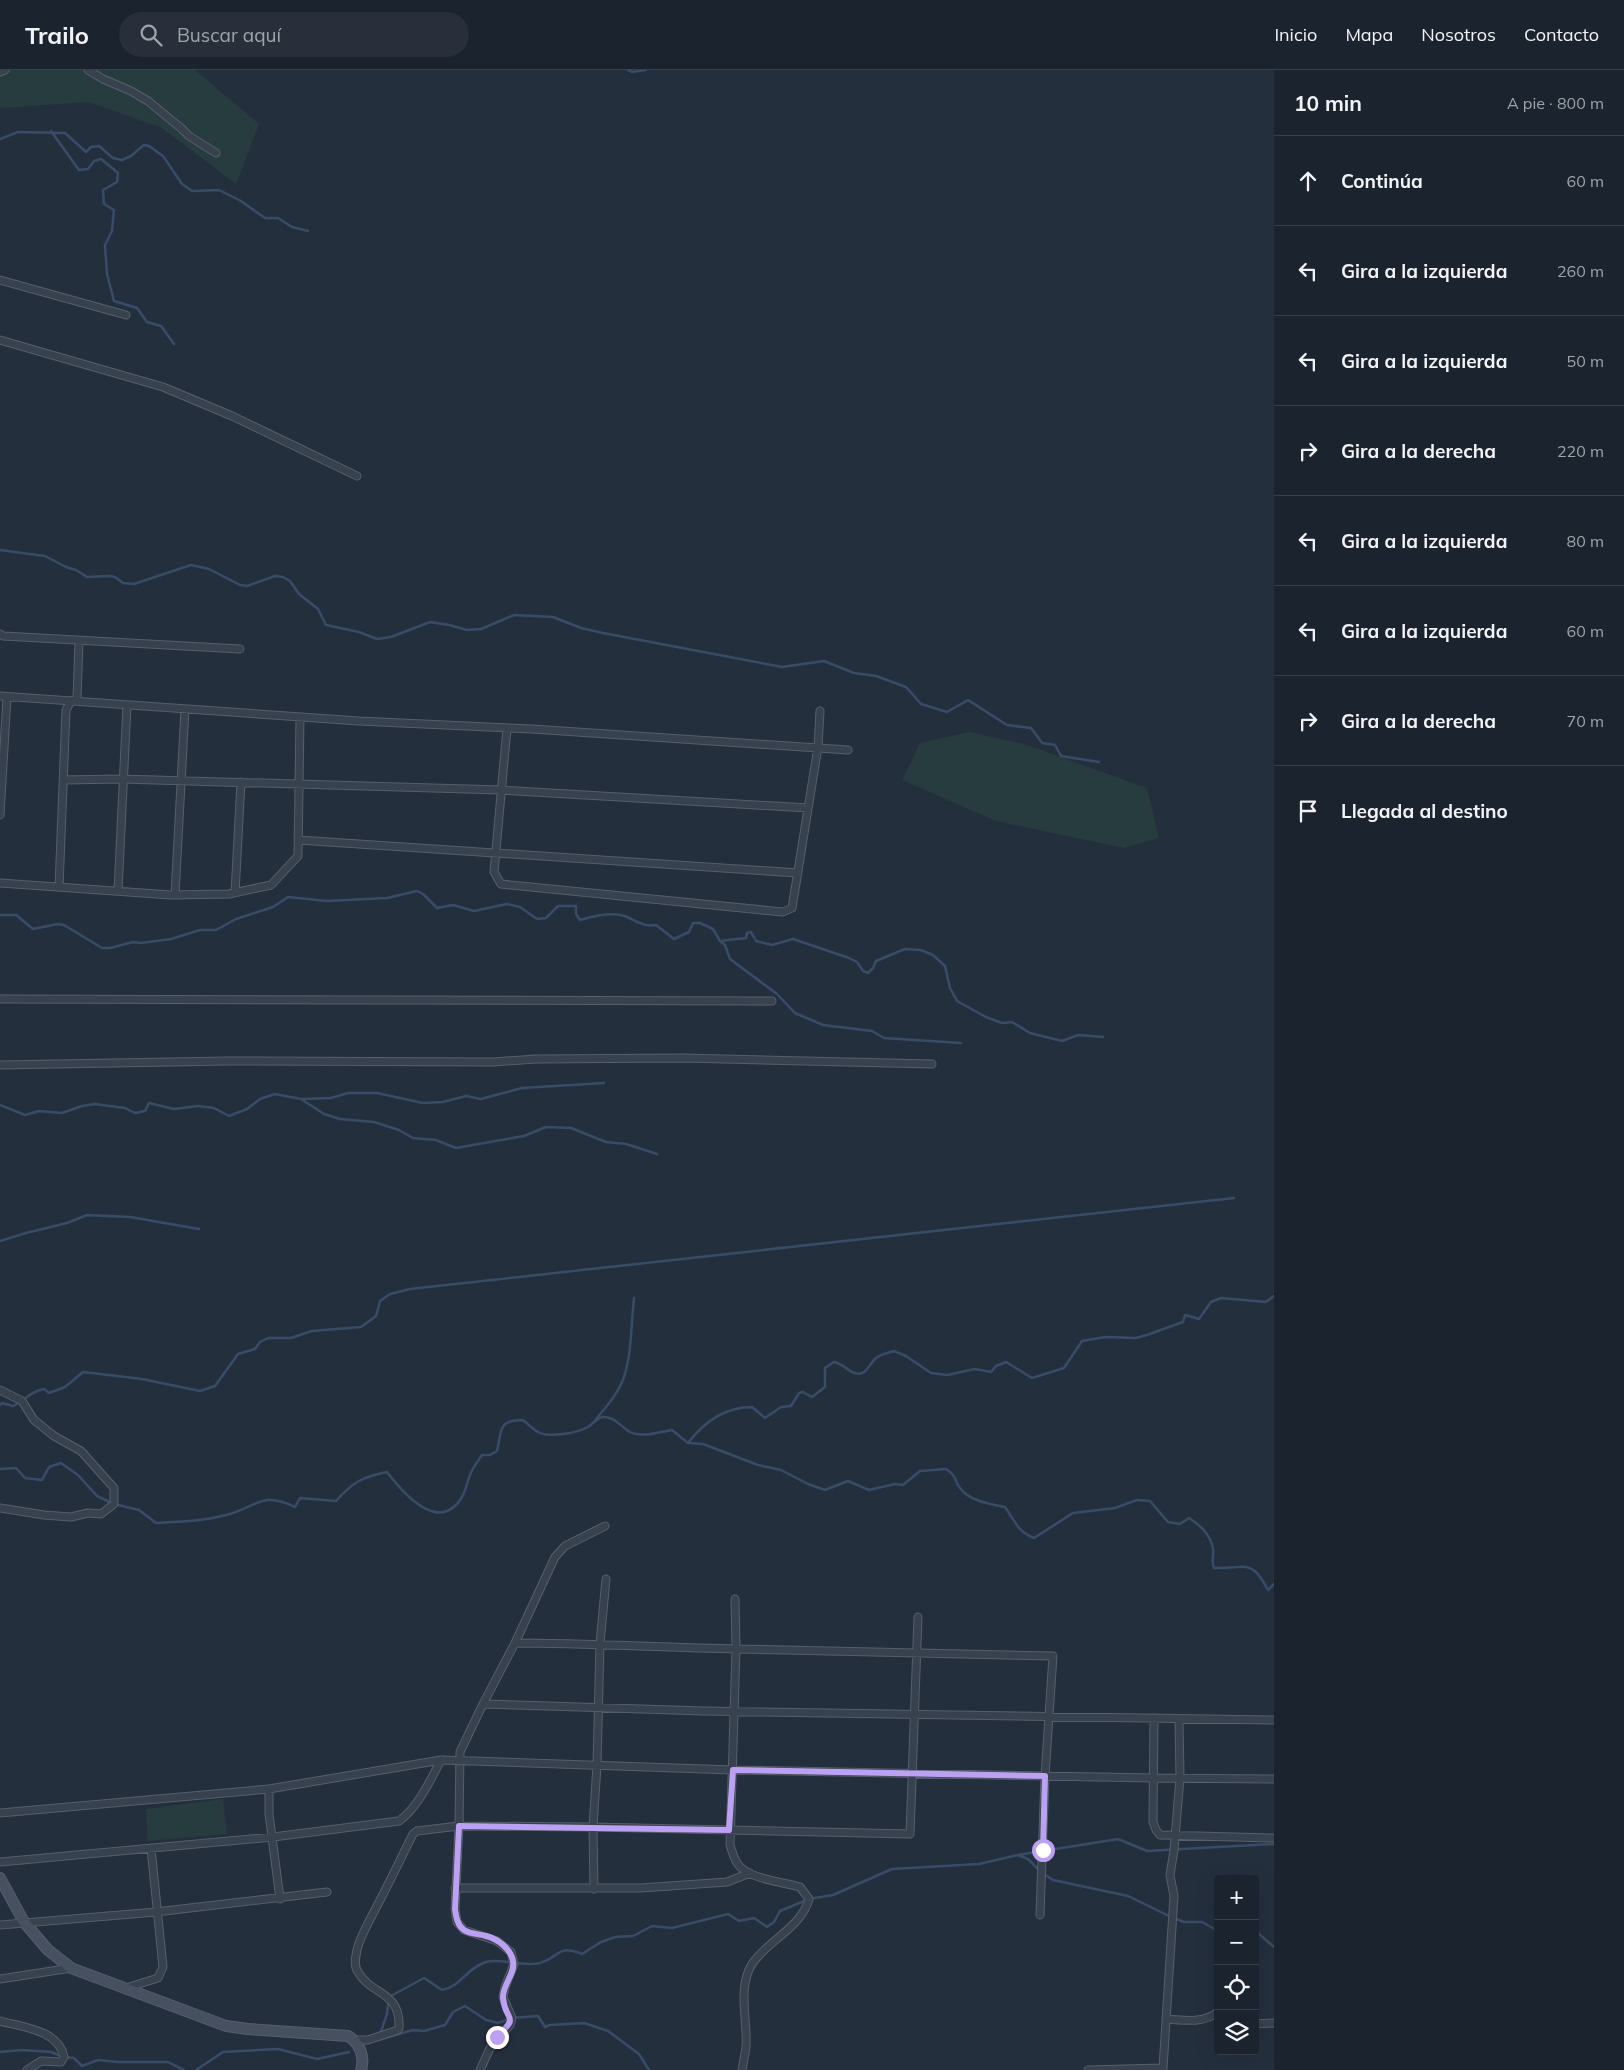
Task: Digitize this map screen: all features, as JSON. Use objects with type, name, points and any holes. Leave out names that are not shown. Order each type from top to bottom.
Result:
[{"type":"main road","points":[[0,1878],[24,1922],[48,1950],[70,1968],[205,2020],[226,2026],[348,2036],[358,2045],[361,2070]]},
{"type":"street","points":[[0,72],[4,70]]},
{"type":"street","points":[[88,70],[144,98],[182,128],[189,136],[216,153]]},
{"type":"street","points":[[0,280],[126,315]]},
{"type":"street","points":[[0,340],[163,388],[232,416],[357,476]]},
{"type":"street","points":[[0,634],[3,636],[79,641],[240,649]]},
{"type":"street","points":[[71,701],[77,700],[79,641]]},
{"type":"street","points":[[0,815],[3,697],[848,750]]},
{"type":"street","points":[[59,887],[66,710],[71,701]]},
{"type":"street","points":[[118,891],[127,705]]},
{"type":"street","points":[[175,895],[185,709]]},
{"type":"street","points":[[507,728],[494,872],[500,884],[783,912],[792,908],[818,747],[820,711]]},
{"type":"street","points":[[0,883],[175,895],[235,893],[271,885],[298,856],[300,716]]},
{"type":"street","points":[[62,780],[181,780],[501,790],[808,808]]},
{"type":"street","points":[[235,893],[241,782]]},
{"type":"street","points":[[298,840],[798,873]]},
{"type":"street","points":[[0,999],[772,1001]]},
{"type":"street","points":[[0,1065],[158,1061],[492,1062],[536,1059],[684,1058],[932,1064]]},
{"type":"street","points":[[0,1390],[22,1401],[34,1420],[54,1436],[80,1451],[114,1488],[114,1504],[101,1514],[71,1517],[0,1508]]},
{"type":"street","points":[[480,2070],[491,2046],[510,2024],[512,2018],[503,1997],[514,1964],[511,1952],[497,1941],[464,1930],[457,1922],[455,1888],[459,1826],[460,1752],[515,1643],[555,1557],[565,1546],[605,1526]]},
{"type":"street","points":[[594,1889],[593,1827],[597,1765],[600,1644],[606,1579]]},
{"type":"street","points":[[735,1599],[735,1711],[729,1830],[730,1845],[738,1865],[750,1873],[772,1881],[800,1887],[809,1899],[799,1918],[767,1946],[752,1965],[746,1977],[744,1995],[746,2048],[742,2070]]},
{"type":"street","points":[[358,2045],[399,2028],[394,2003],[389,1997],[366,1982],[356,1968],[355,1962],[358,1947],[365,1930],[413,1834],[424,1829],[459,1826],[593,1827],[910,1834],[918,1617]]},
{"type":"street","points":[[515,1643],[1053,1656],[1048,1716],[1040,1916]]},
{"type":"street","points":[[483,1704],[599,1709],[1274,1720]]},
{"type":"street","points":[[1154,1718],[1153,1822],[1160,1835],[1274,1838]]},
{"type":"street","points":[[1088,2070],[1163,2068],[1174,1896],[1170,1875],[1180,1778],[1179,1718]]},
{"type":"street","points":[[0,1862],[273,1837],[399,1821],[404,1818],[425,1788],[441,1760]]},
{"type":"street","points":[[0,1813],[269,1789],[441,1760],[733,1770],[1274,1779]]},
{"type":"street","points":[[269,1789],[269,1814],[280,1899]]},
{"type":"street","points":[[126,1988],[158,1978],[164,1967],[156,1912],[151,1848]]},
{"type":"street","points":[[455,1888],[641,1888],[727,1882],[750,1873]]},
{"type":"street","points":[[0,1925],[156,1912],[327,1892]]},
{"type":"street","points":[[0,1978],[70,1968]]},
{"type":"street","points":[[1166,2019],[1198,2021],[1214,2015]]},
{"type":"street","points":[[0,2021],[39,2031],[51,2037],[63,2050],[64,2057],[61,2062],[41,2061],[27,2070]]},
{"type":"street","points":[[1259,2024],[1274,2023]]},
{"type":"green space","points":[[0,70],[195,70],[259,124],[236,184],[162,128],[89,102],[0,108]]},
{"type":"green space","points":[[969,732],[1024,744],[1147,788],[1159,838],[1124,848],[996,821],[902,780],[920,743]]},
{"type":"green space","points":[[223,1799],[227,1834],[148,1841],[146,1809]]},
{"type":"waterway","points":[[628,70],[632,72],[646,70]]},
{"type":"waterway","points":[[51,131],[79,170],[88,169],[94,161],[101,159],[118,173],[117,182],[103,190],[104,204],[114,210],[112,231],[105,245],[107,274],[114,301],[137,308],[147,322],[161,326],[174,344]]},
{"type":"waterway","points":[[0,139],[18,132],[65,133],[86,152],[91,147],[99,146],[113,158],[122,160],[131,156],[144,145],[149,146],[163,156],[182,184],[192,191],[219,190],[241,201],[265,218],[278,218],[292,227],[308,231]]},
{"type":"waterway","points":[[0,550],[45,556],[87,577],[109,576],[115,577],[123,583],[134,584],[191,565],[209,569],[240,585],[247,586],[275,576],[283,577],[290,581],[299,594],[318,609],[326,625],[359,632],[377,639],[391,637],[430,622],[467,630],[481,629],[514,615],[553,617],[581,628],[603,633],[782,667],[824,661],[854,673],[876,676],[906,687],[921,704],[947,712],[968,700],[1007,725],[1031,728],[1042,743],[1055,745],[1061,756],[1099,762]]},
{"type":"waterway","points":[[0,915],[16,915],[33,929],[58,924],[64,925],[102,948],[110,948],[133,942],[141,943],[171,939],[200,930],[216,930],[236,919],[273,907],[288,897],[327,901],[387,898],[417,891],[423,894],[437,908],[453,905],[474,911],[507,904],[520,907],[537,919],[546,918],[558,906],[576,906],[576,914],[580,920],[604,915],[622,915],[644,925],[656,925],[674,939],[689,932],[693,923],[700,923],[713,929],[720,941],[725,945],[730,959],[777,994],[795,1013],[823,1025],[872,1031],[884,1038],[961,1043]]},
{"type":"waterway","points":[[720,941],[746,938],[747,933],[751,932],[756,941],[772,945],[793,939],[849,958],[857,962],[863,971],[868,973],[876,961],[905,949],[921,950],[933,955],[945,966],[950,988],[957,1001],[986,1017],[1002,1023],[1012,1022],[1030,1033],[1062,1041],[1078,1035],[1103,1037]]},
{"type":"waterway","points":[[0,1105],[25,1115],[39,1111],[62,1113],[95,1104],[125,1108],[135,1113],[145,1111],[149,1103],[174,1109],[198,1106],[214,1108],[229,1116],[247,1109],[260,1099],[275,1094],[301,1099],[331,1098],[348,1093],[377,1093],[423,1103],[443,1102],[466,1096],[481,1099],[522,1088],[604,1083]]},
{"type":"waterway","points":[[301,1099],[324,1114],[340,1119],[374,1122],[399,1130],[413,1138],[436,1140],[456,1148],[524,1136],[546,1127],[571,1128],[606,1142],[626,1144],[657,1154]]},
{"type":"waterway","points":[[0,1405],[2,1403],[13,1406],[39,1390],[44,1389],[49,1393],[65,1387],[83,1372],[142,1379],[200,1391],[215,1386],[238,1354],[255,1349],[260,1342],[268,1338],[291,1338],[312,1331],[361,1327],[376,1316],[380,1301],[390,1294],[410,1289],[1234,1198]]},
{"type":"waterway","points":[[0,1241],[67,1223],[87,1215],[130,1217],[199,1229]]},
{"type":"waterway","points":[[688,1443],[708,1422],[724,1413],[752,1407],[765,1418],[781,1407],[791,1406],[799,1393],[803,1392],[812,1397],[825,1387],[825,1368],[834,1362],[859,1374],[865,1372],[878,1357],[894,1351],[906,1356],[931,1373],[947,1375],[975,1369],[991,1372],[996,1366],[1006,1362],[1032,1378],[1064,1368],[1082,1341],[1105,1337],[1136,1338],[1183,1322],[1185,1315],[1199,1319],[1211,1302],[1221,1298],[1266,1302],[1274,1296]]},
{"type":"waterway","points":[[596,1419],[614,1396],[623,1380],[630,1350],[634,1298]]},
{"type":"waterway","points":[[0,1469],[16,1468],[25,1478],[42,1480],[49,1467],[61,1463],[78,1475],[97,1496],[114,1504],[139,1510],[156,1523],[218,1517],[266,1500],[284,1502],[295,1507],[300,1498],[336,1501],[358,1481],[387,1472],[402,1490],[422,1507],[432,1511],[443,1512],[453,1508],[462,1497],[471,1472],[482,1455],[490,1455],[497,1451],[502,1428],[509,1422],[523,1420],[538,1432],[556,1435],[583,1429],[598,1419],[607,1417],[635,1434],[651,1434],[672,1430],[688,1443],[703,1444],[758,1465],[781,1470],[808,1484],[825,1490],[848,1481],[869,1490],[895,1484],[903,1485],[920,1471],[946,1469],[954,1476],[958,1485],[969,1496],[993,1505],[1005,1507],[1020,1529],[1034,1538],[1073,1513],[1115,1508],[1137,1500],[1150,1501],[1168,1522],[1180,1524],[1189,1518],[1200,1527],[1212,1544],[1214,1568],[1246,1567],[1257,1573],[1268,1590],[1274,1584]]},
{"type":"waterway","points":[[378,2040],[387,2014],[389,1997],[424,1978],[442,1990],[454,1985],[473,1969],[486,1962],[540,1963],[559,1952],[567,1950],[582,1954],[601,1942],[615,1937],[633,1936],[652,1926],[672,1928],[728,1914],[739,1921],[754,1918],[767,1927],[774,1922],[780,1911],[809,1899],[833,1895],[892,1869],[979,1864],[1018,1855],[1118,1839],[1147,1851],[1274,1844]]},
{"type":"waterway","points":[[1018,1855],[1028,1859],[1039,1870]]},
{"type":"waterway","points":[[1044,1874],[1053,1880],[1128,1896],[1184,1922],[1202,1922],[1214,1929]]},
{"type":"waterway","points":[[1259,1934],[1274,1947]]},
{"type":"waterway","points":[[378,2040],[413,2030],[424,2031],[445,2025],[453,2012],[465,2006],[486,2020],[498,2023],[512,2018],[538,2016],[545,2027],[584,2023],[608,2031],[639,2054],[649,2070]]},
{"type":"waterway","points":[[196,2070],[223,2052],[278,2049],[317,2059],[349,2052]]},
{"type":"waterway","points":[[0,2052],[22,2050],[51,2052],[64,2057],[74,2058],[82,2066],[98,2060],[168,2062],[184,2070]]},
{"type":"route","points":[[497,2037],[510,2024],[512,2018],[505,2006],[503,1997],[514,1964],[511,1952],[497,1941],[487,1936],[477,1935],[464,1930],[457,1922],[455,1888],[459,1826],[729,1830],[733,1770],[1045,1776],[1043,1850]]}]
